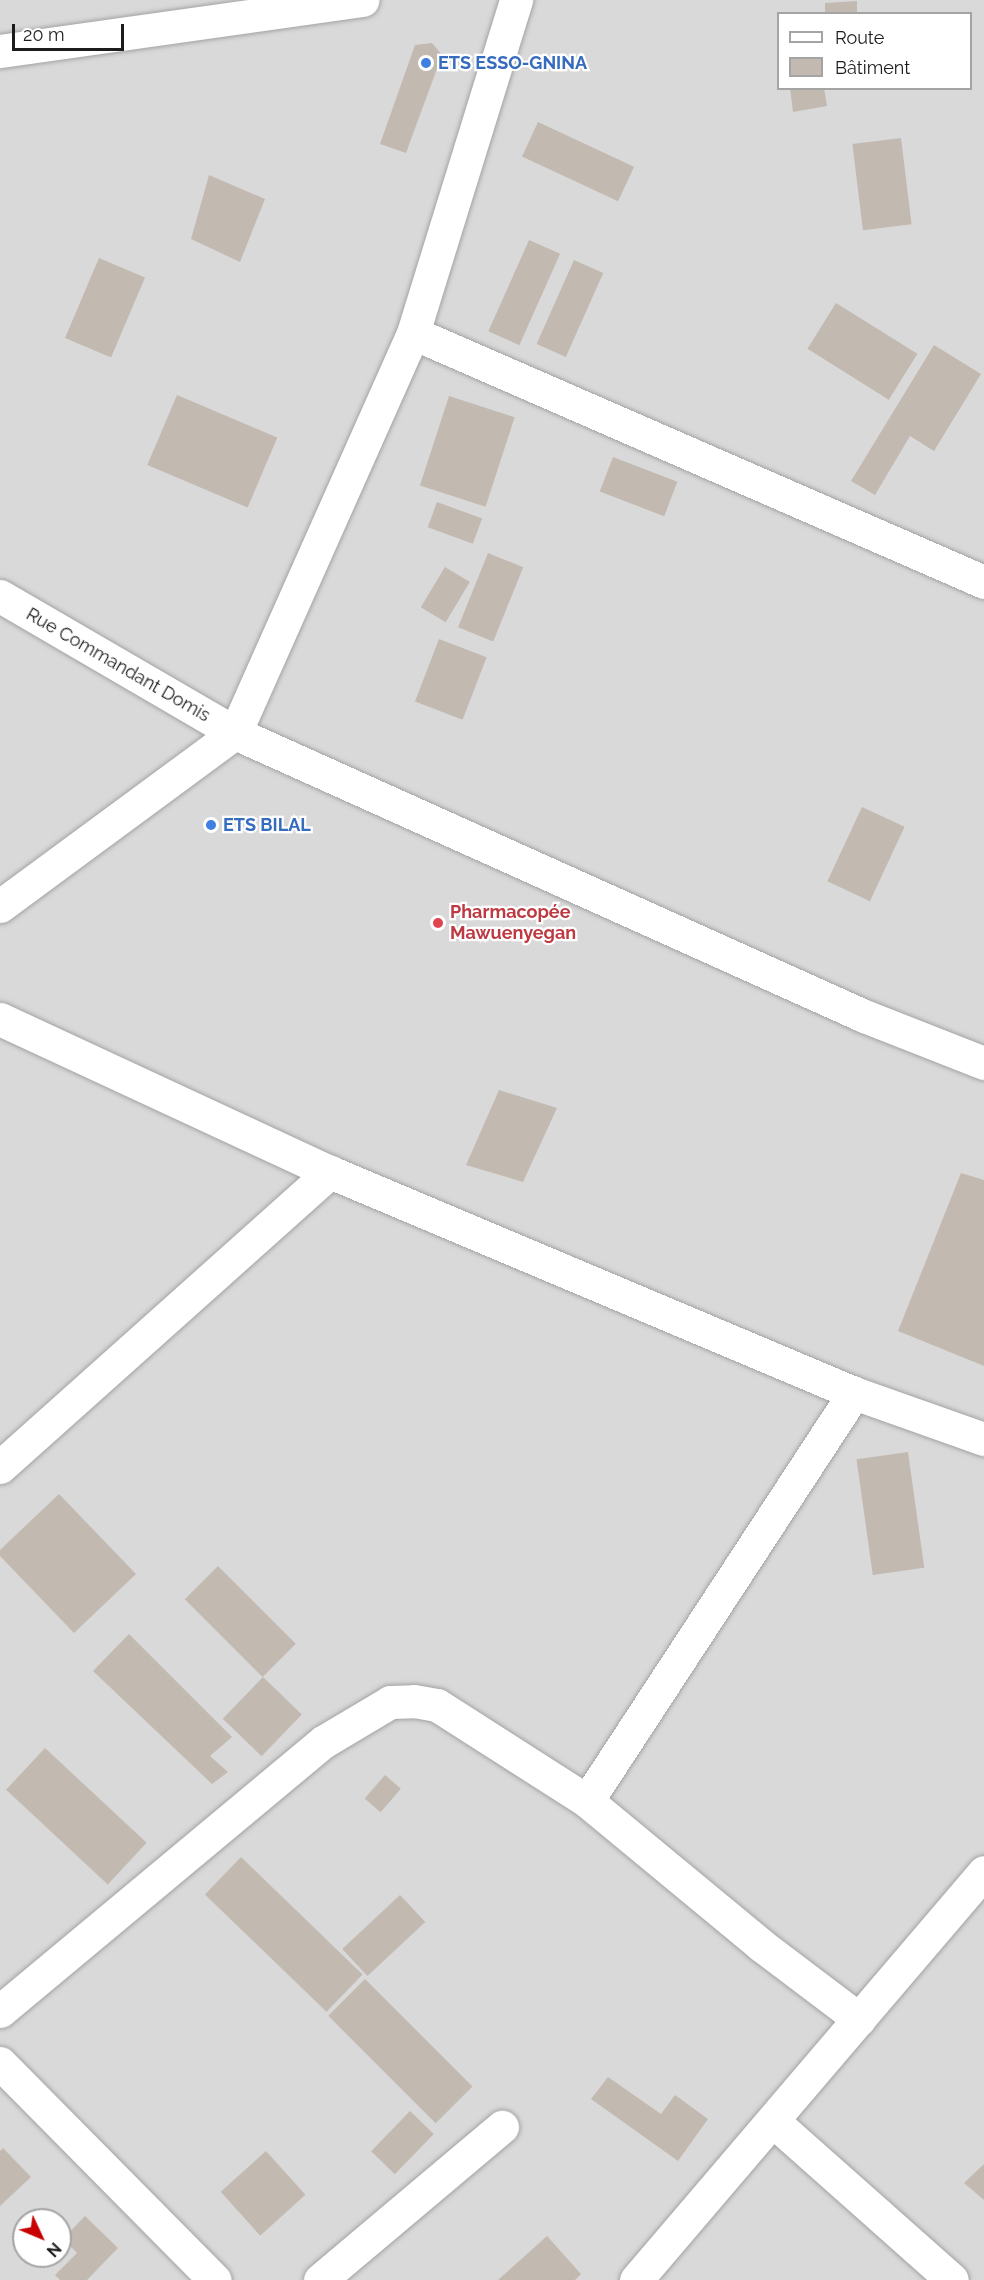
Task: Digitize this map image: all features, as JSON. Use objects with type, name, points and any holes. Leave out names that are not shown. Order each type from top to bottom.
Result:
[{"type":"street","points":[[0,51],[362,0]]},
{"type":"street","points":[[0,906],[235,733],[413,333],[516,0]]},
{"type":"street","points":[[413,333],[984,582]]},
{"type":"street","name":"Rue Commandant Domis","points":[[0,596],[235,733],[853,1011],[984,1063]]},
{"type":"street","points":[[0,1019],[330,1172],[854,1393],[984,1439]]},
{"type":"street","points":[[0,1467],[330,1172]]},
{"type":"street","points":[[587,1801],[854,1393]]},
{"type":"street","points":[[0,2011],[323,1742],[390,1702],[437,1705],[587,1801],[761,1945],[859,2019]]},
{"type":"street","points":[[636,2280],[984,1872]]},
{"type":"street","points":[[0,2062],[215,2280]]},
{"type":"street","points":[[773,2121],[952,2280]]},
{"type":"street","points":[[320,2280],[502,2127]]},
{"type":"shaded area","points":[[0,0],[984,0],[984,2280],[0,2280]]},
{"type":"building","points":[[857,1],[857,12],[825,12],[825,3]]},
{"type":"building","points":[[432,43],[442,55],[406,153],[380,144],[415,45]]},
{"type":"building","points":[[790,90],[824,90],[827,106],[793,112]]},
{"type":"building","points":[[538,122],[634,167],[618,201],[522,156]]},
{"type":"building","points":[[901,138],[912,224],[863,230],[852,144]]},
{"type":"building","points":[[209,175],[265,199],[240,262],[191,239]]},
{"type":"building","points":[[529,240],[560,254],[519,345],[488,331]]},
{"type":"building","points":[[99,258],[145,278],[111,358],[65,338]]},
{"type":"building","points":[[574,260],[603,273],[566,357],[537,344]]},
{"type":"building","points":[[836,303],[917,354],[889,400],[807,349]]},
{"type":"building","points":[[934,345],[981,374],[934,451],[910,436],[875,495],[851,481]]},
{"type":"building","points":[[177,395],[277,438],[248,508],[147,465]]},
{"type":"building","points":[[449,396],[515,417],[486,507],[420,485]]},
{"type":"building","points":[[613,457],[677,482],[664,516],[600,492]]},
{"type":"building","points":[[437,502],[482,518],[473,544],[428,527]]},
{"type":"building","points":[[488,553],[523,567],[493,641],[458,627]]},
{"type":"building","points":[[445,567],[470,582],[446,622],[421,607]]},
{"type":"building","points":[[439,639],[487,657],[463,720],[415,702]]},
{"type":"building","points":[[862,807],[905,827],[870,901],[827,881]]},
{"type":"building","points":[[499,1090],[557,1108],[523,1182],[466,1165]]},
{"type":"building","points":[[961,1173],[984,1180],[984,1366],[898,1331]]},
{"type":"building","points":[[908,1452],[924,1568],[873,1575],[857,1459]]},
{"type":"building","points":[[59,1494],[136,1574],[74,1633],[0,1556],[0,1550]]},
{"type":"building","points":[[218,1566],[296,1644],[263,1677],[185,1599]]},
{"type":"building","points":[[129,1634],[232,1737],[210,1756],[228,1772],[212,1784],[93,1671]]},
{"type":"building","points":[[263,1677],[302,1715],[262,1756],[223,1719]]},
{"type":"building","points":[[45,1748],[147,1843],[108,1884],[6,1790]]},
{"type":"building","points":[[385,1775],[401,1789],[381,1812],[365,1798]]},
{"type":"building","points":[[241,1857],[363,1974],[326,2012],[205,1894]]},
{"type":"building","points":[[400,1895],[425,1922],[367,1976],[342,1949]]},
{"type":"building","points":[[365,1979],[472,2086],[436,2123],[328,2016]]},
{"type":"building","points":[[608,2077],[661,2114],[675,2095],[708,2119],[678,2161],[591,2099]]},
{"type":"building","points":[[410,2111],[434,2134],[395,2174],[371,2151]]},
{"type":"building","points":[[3,2148],[31,2177],[0,2206],[0,2151]]},
{"type":"building","points":[[266,2151],[305,2195],[260,2236],[221,2192]]},
{"type":"building","points":[[984,2164],[984,2200],[964,2183]]},
{"type":"building","points":[[85,2216],[118,2248],[87,2280],[60,2280],[55,2275],[62,2268],[72,2268],[72,2258],[77,2253],[72,2248],[72,2230]]},
{"type":"building","points":[[547,2236],[581,2274],[575,2280],[498,2280]]},
{"type":"place","name":"ETS ESSO-GNINA","points":[[426,63]]},
{"type":"place","name":"ETS BILAL","points":[[211,825]]},
{"type":"place","name":"Pharmacopée Mawuenyegan","points":[[438,923]]}]
